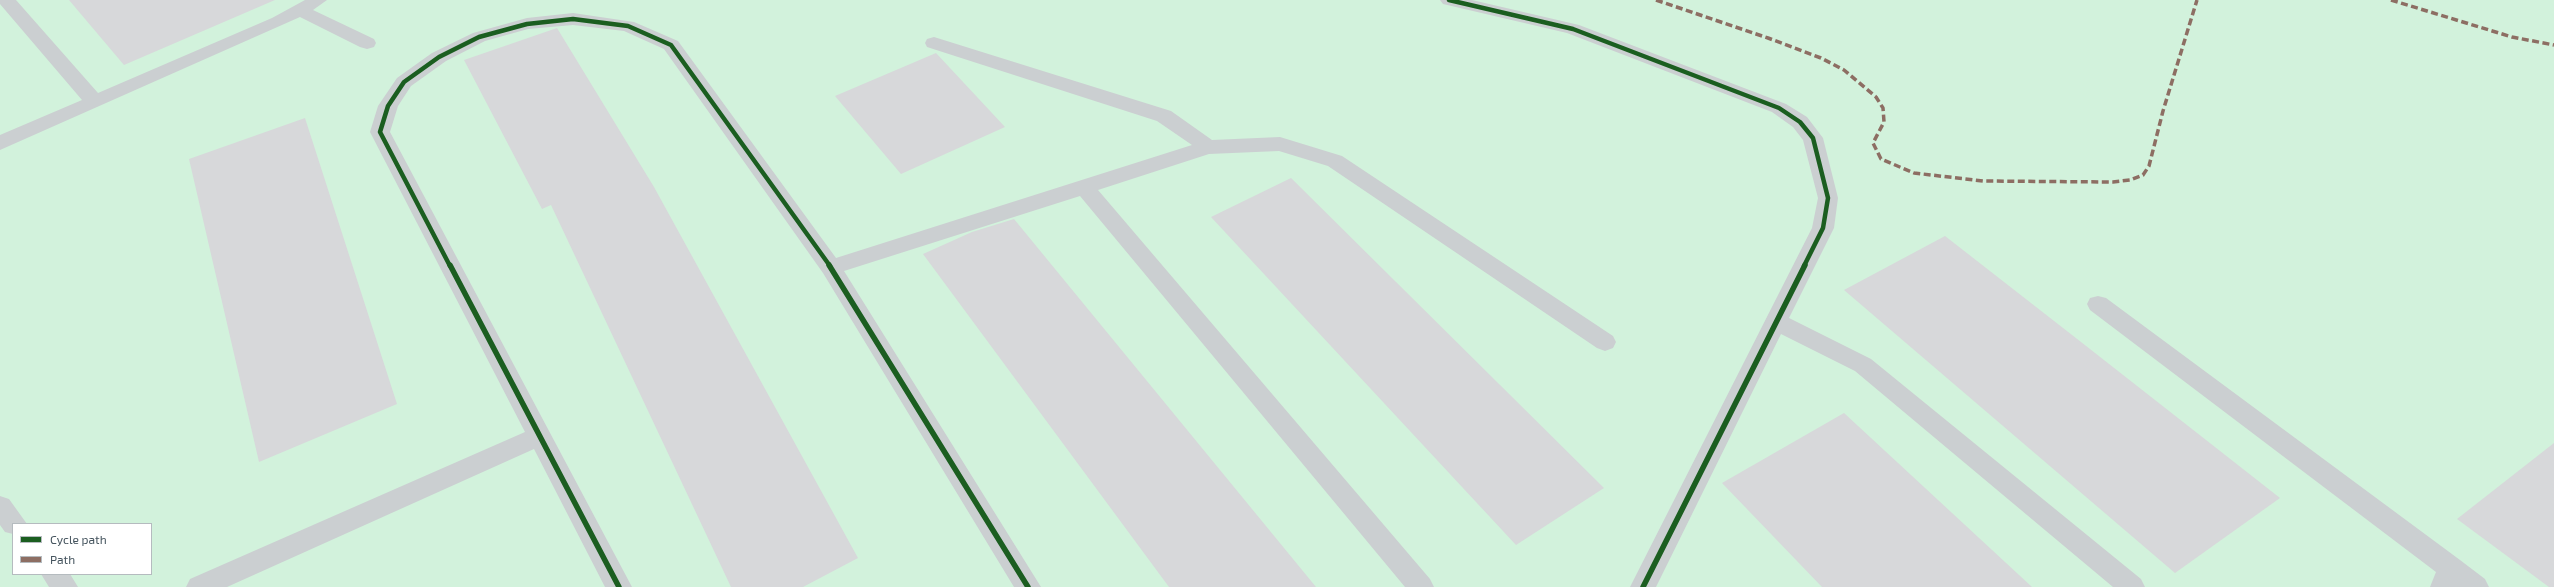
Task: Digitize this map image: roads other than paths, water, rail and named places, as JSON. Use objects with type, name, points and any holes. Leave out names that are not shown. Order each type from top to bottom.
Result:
[{"type":"street","points":[[6,0],[94,100]]},
{"type":"street","points":[[0,143],[94,100],[301,11],[318,0]]},
{"type":"street","points":[[1449,0],[1573,29],[1779,108],[1800,122],[1813,138],[1828,198],[1823,228],[1643,587]]},
{"type":"street","points":[[301,11],[367,43]]},
{"type":"street","points":[[619,587],[538,437],[380,132],[388,106],[404,82],[439,57],[479,37],[527,24],[573,19],[628,26],[671,45],[831,267],[1028,587]]},
{"type":"street","points":[[934,43],[1164,116],[1208,147]]},
{"type":"street","points":[[831,267],[1208,147],[1280,144],[1334,161],[1605,342]]},
{"type":"street","points":[[1084,187],[1421,587]]},
{"type":"street","points":[[2098,304],[2447,578],[2476,587]]},
{"type":"street","points":[[1776,321],[1863,365],[2132,587]]},
{"type":"street","points":[[199,587],[538,437]]},
{"type":"street","points":[[0,507],[13,523]]},
{"type":"street","points":[[55,575],[65,587]]}]
